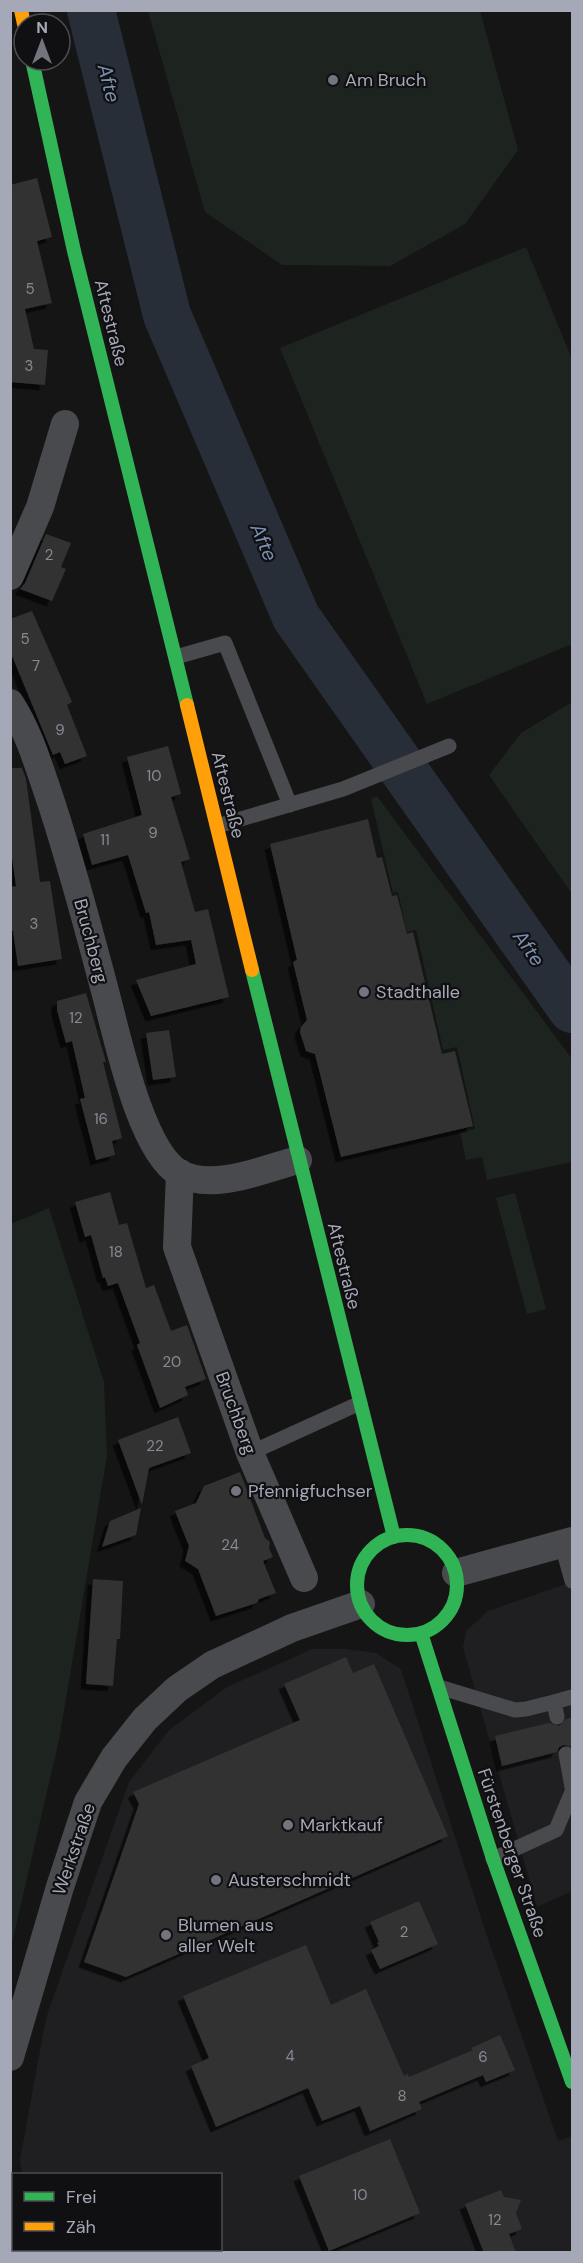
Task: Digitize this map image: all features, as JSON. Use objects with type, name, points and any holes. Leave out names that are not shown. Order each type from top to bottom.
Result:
[{"type":"main road","name":"Aftestraße","points":[[35,72],[74,251],[176,657],[298,1160],[394,1537]]},
{"type":"main road","points":[[410,1535],[425,1539],[439,1547],[450,1559],[456,1573],[457,1589],[454,1603],[435,1627],[421,1633],[407,1635],[392,1633],[379,1627],[368,1617],[357,1591],[362,1563],[370,1551],[394,1537],[410,1535]]},
{"type":"main road","name":"Fürstenberger Straße","points":[[421,1633],[493,1858],[573,2082]]},
{"type":"street","points":[[10,576],[40,507],[65,424]]},
{"type":"street","name":"Bruchberg","points":[[10,703],[35,753],[64,843],[136,1101],[158,1150],[166,1162],[180,1173],[177,1247],[250,1453],[303,1578]]},
{"type":"street","points":[[180,1173],[204,1181],[224,1180],[298,1160]]},
{"type":"street","points":[[456,1573],[567,1543]]},
{"type":"street","name":"Werkstraße","points":[[10,2057],[60,1887],[88,1802],[114,1758],[145,1719],[177,1689],[212,1665],[292,1628],[361,1604]]},
{"type":"lane","points":[[176,657],[225,643],[290,805]]},
{"type":"lane","points":[[217,826],[343,789],[449,746]]},
{"type":"lane","points":[[250,1453],[360,1403]]},
{"type":"lane","points":[[567,1543],[573,1581]]},
{"type":"lane","points":[[439,1687],[515,1710],[556,1709],[573,1697]]},
{"type":"lane","points":[[566,1754],[573,1787]]},
{"type":"lane","points":[[493,1858],[556,1830],[573,1792]]},
{"type":"shaded area","name":"Am Bruch","points":[[148,11],[480,11],[518,150],[465,224],[390,266],[282,265],[205,212]]},
{"type":"shaded area","points":[[526,247],[572,359],[572,644],[427,704],[280,348]]},
{"type":"shaded area","points":[[572,702],[572,894],[489,775],[521,733]]},
{"type":"shaded area","points":[[377,796],[572,1059],[572,1162],[487,1180],[482,1157],[466,1160],[460,1132],[475,1129],[457,1047],[443,1050],[416,930],[407,932],[398,892],[393,893],[371,799]]},
{"type":"shaded area","points":[[515,1193],[546,1309],[527,1314],[496,1198]]},
{"type":"shaded area","points":[[49,1208],[104,1382],[107,1456],[59,1740],[11,1947],[11,1224]]},
{"type":"shaded area","points":[[572,1582],[572,1891],[537,1907],[463,1647],[466,1631],[488,1611]]},
{"type":"shaded area","points":[[312,1649],[345,1649],[376,1653],[401,1669],[487,1936],[558,2141],[572,2136],[572,2252],[34,2252],[222,2251],[222,2173],[22,2173],[20,2160],[46,2018],[129,1782],[169,1730],[227,1687]]},
{"type":"building","points":[[37,178],[52,237],[37,241],[52,303],[25,309],[34,349],[48,350],[45,385],[10,382],[10,185]]},
{"type":"building","points":[[46,534],[71,543],[61,567],[66,569],[52,601],[20,589],[25,583]]},
{"type":"building","points":[[32,611],[72,702],[67,705],[87,756],[65,764],[60,752],[53,755],[10,651],[10,619]]},
{"type":"building","points":[[168,746],[181,794],[171,797],[190,859],[181,862],[195,912],[208,909],[229,997],[151,1016],[136,980],[196,964],[191,940],[156,945],[149,912],[146,913],[128,855],[92,865],[83,834],[142,815],[127,757]]},
{"type":"building","points":[[10,768],[22,768],[26,779],[40,882],[50,881],[62,959],[18,966],[13,931],[10,931],[10,887],[16,886],[10,843]]},
{"type":"building","name":"Stadthalle","points":[[368,819],[377,858],[382,857],[392,896],[397,895],[407,934],[413,932],[442,1054],[455,1051],[473,1126],[341,1157],[315,1054],[306,1051],[300,1032],[307,1020],[293,962],[297,960],[270,844]]},
{"type":"building","points":[[86,993],[106,1062],[103,1062],[122,1138],[112,1141],[115,1155],[96,1160],[80,1099],[85,1098],[72,1041],[66,1043],[57,1010],[57,1001]]},
{"type":"building","points":[[169,1030],[176,1077],[153,1080],[146,1033]]},
{"type":"building","points":[[110,1192],[119,1225],[127,1223],[146,1288],[154,1285],[171,1331],[187,1325],[206,1379],[185,1387],[188,1395],[160,1408],[118,1283],[108,1286],[105,1277],[103,1278],[91,1235],[85,1237],[75,1202]]},
{"type":"building","points":[[178,1417],[191,1453],[149,1468],[142,1505],[118,1440]]},
{"type":"building","points":[[240,1472],[265,1538],[270,1542],[269,1548],[273,1557],[263,1561],[276,1593],[259,1599],[257,1603],[216,1616],[198,1569],[185,1561],[189,1546],[175,1511],[196,1503],[204,1486]]},
{"type":"building","points":[[141,1508],[136,1535],[102,1547],[110,1521]]},
{"type":"building","points":[[93,1579],[123,1581],[120,1639],[117,1639],[113,1686],[86,1684]]},
{"type":"building","name":"Marktkauf","points":[[346,1657],[353,1673],[374,1664],[448,1836],[126,1977],[84,1962],[139,1804],[133,1792],[300,1720],[284,1684]]},
{"type":"building","points":[[573,1717],[573,1747],[564,1745],[559,1747],[557,1752],[502,1766],[495,1736],[549,1723],[559,1726],[566,1719]]},
{"type":"building","points":[[419,1901],[438,1944],[380,1969],[371,1950],[379,1946],[377,1943],[379,1942],[370,1922]]},
{"type":"building","points":[[306,1945],[331,2005],[366,1989],[404,2076],[408,2074],[409,2077],[473,2050],[471,2048],[500,2035],[515,2070],[486,2082],[483,2075],[419,2102],[422,2109],[370,2131],[360,2106],[322,2121],[308,2088],[216,2127],[191,2066],[209,2058],[183,1996]]},
{"type":"building","points":[[390,2139],[420,2213],[329,2251],[299,2176]]},
{"type":"building","points":[[501,2190],[504,2197],[521,2200],[516,2213],[522,2229],[509,2234],[516,2253],[484,2253],[465,2204]]},
{"type":"waterway","name":"Afte","points":[[91,10],[167,315],[296,617],[572,1009]]},
{"type":"traffic: fast","points":[[35,72],[74,251],[187,705]]},
{"type":"traffic: fast","points":[[252,970],[394,1537]]},
{"type":"traffic: fast","points":[[407,1535],[426,1539],[442,1550],[453,1566],[457,1585],[453,1604],[442,1620],[426,1631],[407,1635],[388,1631],[372,1620],[361,1604],[357,1585],[361,1566],[372,1550],[388,1539],[407,1535]]},
{"type":"traffic: fast","points":[[421,1633],[493,1859],[572,2082]]},
{"type":"traffic: slow","points":[[187,705],[252,970]]},
{"type":"place","name":"Am Bruch","points":[[333,80]]},
{"type":"place","name":"Stadthalle","points":[[364,992]]},
{"type":"place","name":"Pfennigfuchser","points":[[236,1491]]},
{"type":"place","name":"Marktkauf","points":[[288,1825]]},
{"type":"place","name":"Austerschmidt","points":[[216,1880]]},
{"type":"place","name":"Blumen aus aller Welt","points":[[166,1935]]}]
